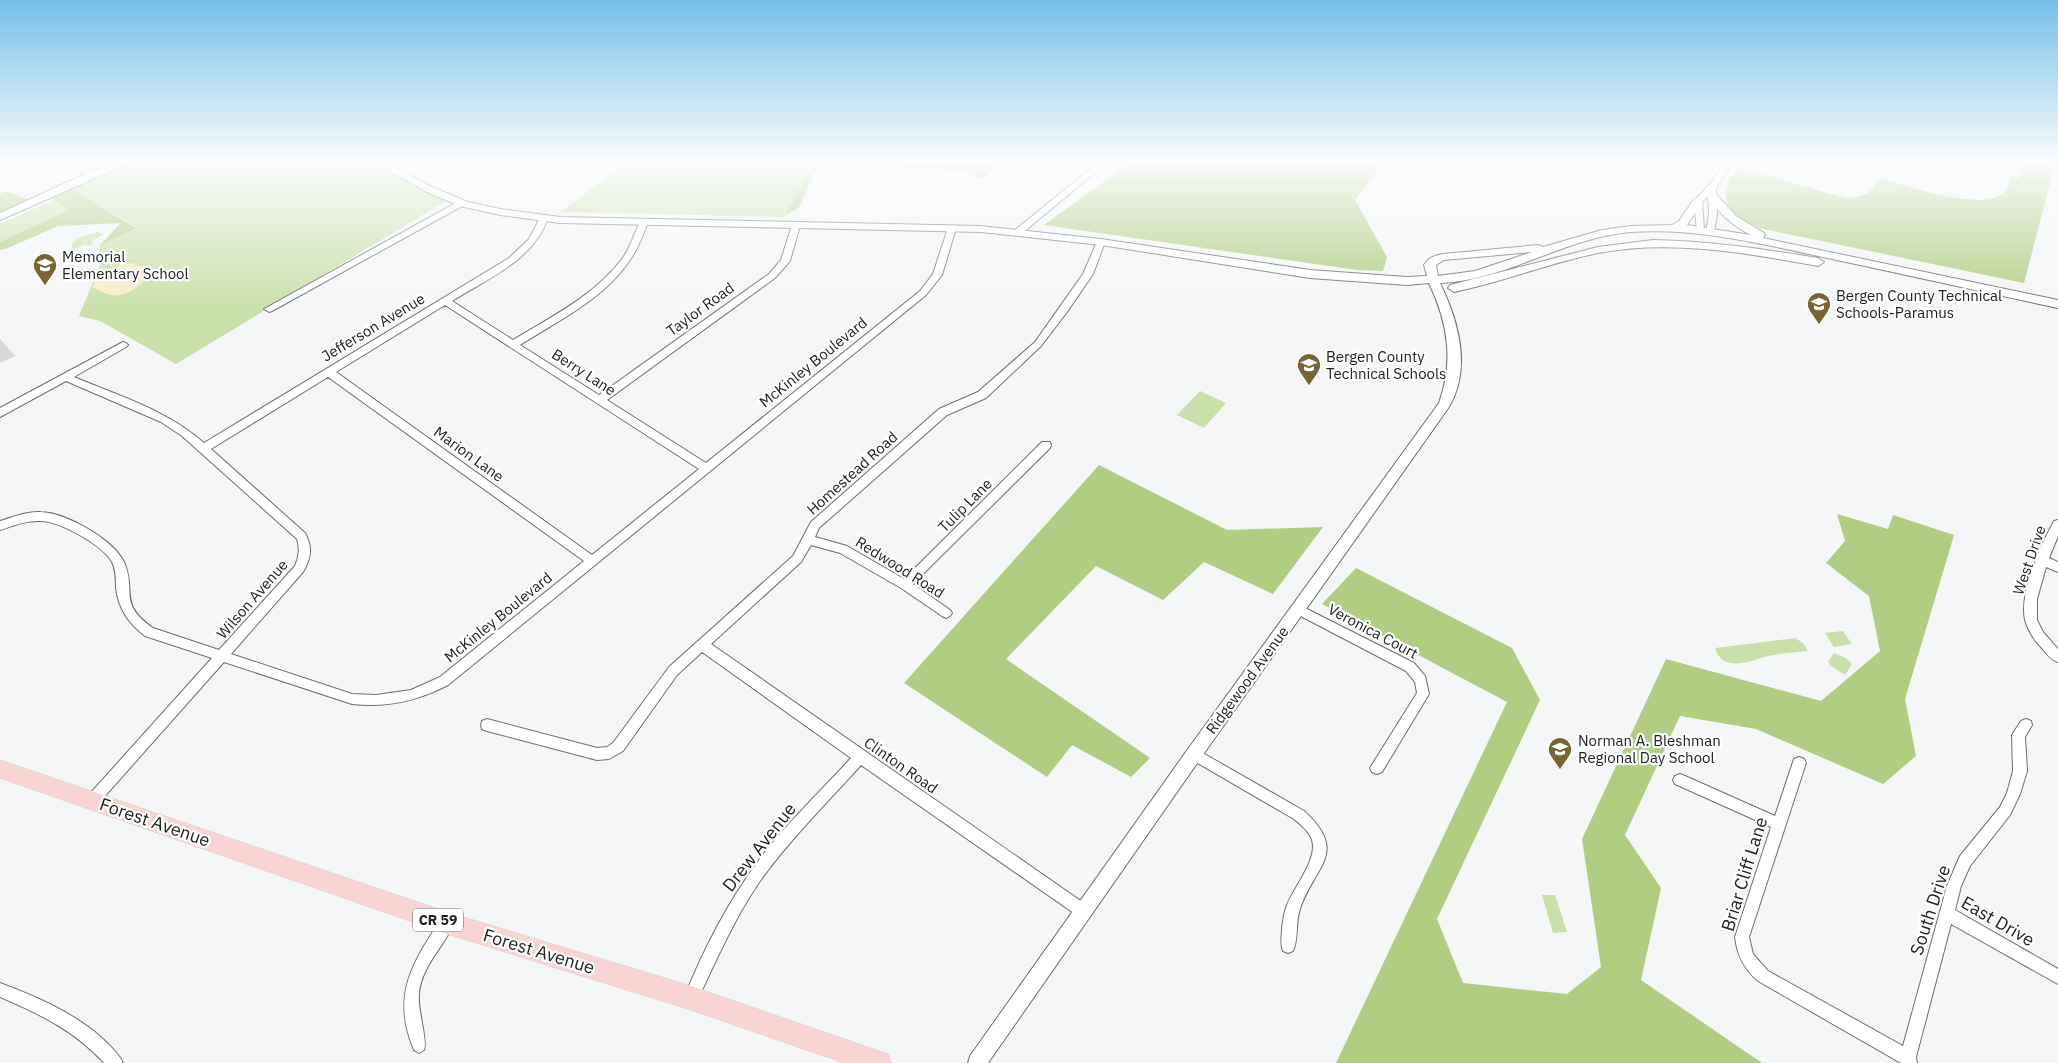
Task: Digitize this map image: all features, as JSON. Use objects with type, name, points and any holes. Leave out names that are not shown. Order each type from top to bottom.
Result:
[{"type":"main road","name":"Forest Avenue","points":[[0,769],[447,923],[690,998],[879,1063]]},
{"type":"street","points":[[0,217],[14,211]]},
{"type":"street","points":[[269,309],[447,211]]},
{"type":"street","points":[[493,211],[544,218],[644,222],[952,228],[1018,232],[1101,242],[1310,274],[1377,289],[1443,285],[1504,278],[1597,250],[1631,245],[1674,243],[1728,247],[1889,274],[1944,280]]},
{"type":"street","points":[[1018,232],[1044,211]]},
{"type":"street","points":[[1674,228],[1683,223],[1691,211]]},
{"type":"street","points":[[1700,211],[1705,231]]},
{"type":"street","points":[[1705,231],[1713,215],[1713,211]]},
{"type":"street","points":[[1723,211],[1736,222],[1791,248]]},
{"type":"street","name":"Jefferson Avenue","points":[[204,448],[522,252],[537,235],[544,218]]},
{"type":"street","points":[[513,345],[603,284],[625,262],[644,222]]},
{"type":"street","name":"Taylor Road","points":[[600,400],[772,276],[785,260],[796,225]]},
{"type":"street","name":"McKinley Boulevard","points":[[0,526],[24,518],[48,517],[106,546],[119,564],[123,597],[134,619],[149,632],[352,699],[383,701],[402,698],[444,681],[923,293],[937,275],[952,228]]},
{"type":"street","points":[[1443,285],[1442,266],[1460,256],[1524,251],[1602,233],[1630,229],[1674,228],[1705,231],[1791,248],[2058,304]]},
{"type":"street","points":[[1556,262],[1580,250],[1621,238],[1674,236],[1705,231],[1733,241],[1766,249],[1889,274]]},
{"type":"street","name":"Homestead Road","points":[[487,724],[584,752],[609,753],[618,747],[673,672],[797,559],[815,525],[943,412],[982,396],[1038,344],[1088,274],[1101,242]]},
{"type":"street","points":[[1443,285],[1520,262],[1561,244]]},
{"type":"street","name":"Ridgewood Avenue","points":[[977,1063],[1083,910],[1445,404],[1451,388],[1455,352],[1443,285]]},
{"type":"street","name":"Berry Lane","points":[[444,301],[706,468]]},
{"type":"street","points":[[0,413],[123,345]]},
{"type":"street","name":"Marion Lane","points":[[329,372],[592,561]]},
{"type":"street","name":"Wilson Avenue","points":[[66,377],[165,420],[186,433],[301,536],[305,543],[306,552],[299,569],[92,801]]},
{"type":"street","name":"Tulip Lane","points":[[905,585],[1046,445]]},
{"type":"street","name":"West Drive","points":[[2058,524],[2043,561],[2029,609],[2036,631],[2058,657]]},
{"type":"street","name":"Redwood Road","points":[[808,540],[842,549],[905,585],[946,613]]},
{"type":"street","points":[[2043,561],[2058,567]]},
{"type":"street","name":"Veronica Court","points":[[1297,610],[1410,667],[1421,680],[1423,694],[1377,768]]},
{"type":"street","name":"Clinton Road","points":[[702,645],[860,757],[1083,910]]},
{"type":"street","name":"South Drive","points":[[1908,1060],[1954,886],[1965,861],[2005,811],[2013,794],[2020,771],[2018,735],[2026,725]]},
{"type":"street","points":[[1194,754],[1299,815],[1312,825],[1319,838],[1320,850],[1316,863],[1293,908],[1288,946]]},
{"type":"street","name":"Drew Avenue","points":[[690,998],[719,937],[754,879],[781,845],[860,757]]},
{"type":"street","name":"Briar Cliff Lane","points":[[1799,763],[1742,937],[1743,949],[1747,960],[1764,976],[1908,1060]]},
{"type":"street","points":[[1680,780],[1779,824]]},
{"type":"street","name":"East Drive","points":[[1946,913],[2058,977]]},
{"type":"street","points":[[419,1045],[410,1005],[411,990],[420,966],[447,923]]},
{"type":"street","points":[[0,990],[46,1009],[73,1024],[97,1043],[115,1063]]},
{"type":"green space","points":[[30,211],[67,211],[0,242],[0,224]]},
{"type":"green space","points":[[67,211],[107,211],[136,228],[100,245],[121,223],[58,226],[0,250],[0,242]]},
{"type":"green space","points":[[108,211],[430,211],[176,364],[100,321],[79,316],[100,265],[100,245],[136,227]]},
{"type":"green space","points":[[563,211],[788,211],[784,217],[561,212]]},
{"type":"green space","points":[[788,211],[793,211],[784,217]]},
{"type":"green space","points":[[1064,211],[1361,211],[1387,257],[1383,271],[1357,270],[1044,225]]},
{"type":"green space","points":[[1733,211],[2043,211],[2024,283],[1759,228],[1737,216]]},
{"type":"green space","points":[[97,232],[104,234],[92,241],[93,244],[89,246],[84,245],[74,250],[71,248],[78,238]]},
{"type":"green space","points":[[1200,391],[1226,403],[1204,428],[1177,415]]},
{"type":"green space","points":[[1099,465],[1227,530],[1323,527],[1273,594],[1204,562],[1163,600],[1096,566],[1006,659],[1150,758],[1131,777],[1072,745],[1047,777],[904,683]]},
{"type":"green space","points":[[1837,514],[1888,529],[1893,515],[1954,535],[1905,699],[1916,756],[1883,784],[1756,729],[1680,716],[1625,835],[1661,888],[1641,980],[1762,1063],[1336,1063],[1507,702],[1322,604],[1356,568],[1512,648],[1540,700],[1437,919],[1463,983],[1567,994],[1601,967],[1582,839],[1666,659],[1821,701],[1880,651],[1869,596],[1826,563],[1845,541]]},
{"type":"green space","points":[[1843,631],[1852,644],[1834,647],[1825,633]]},
{"type":"green space","points":[[1795,638],[1803,643],[1808,651],[1773,655],[1735,664],[1723,660],[1715,648]]},
{"type":"green space","points":[[1834,653],[1846,658],[1852,664],[1845,675],[1828,662]]},
{"type":"green space","points":[[1542,895],[1555,895],[1567,932],[1553,933]]},
{"type":"sand","points":[[132,263],[143,267],[147,274],[142,283],[127,293],[111,295],[92,287],[95,278],[119,265]]},
{"type":"building","points":[[0,339],[15,356],[0,363]]},
{"type":"place","name":"Memorial Elementary School","points":[[45,286]]},
{"type":"place","name":"Bergen County Technical Schools-Paramus","points":[[1819,325]]},
{"type":"place","name":"Bergen County Technical Schools","points":[[1309,386]]},
{"type":"place","name":"Norman A. Bleshman Regional Day School","points":[[1560,770]]}]
